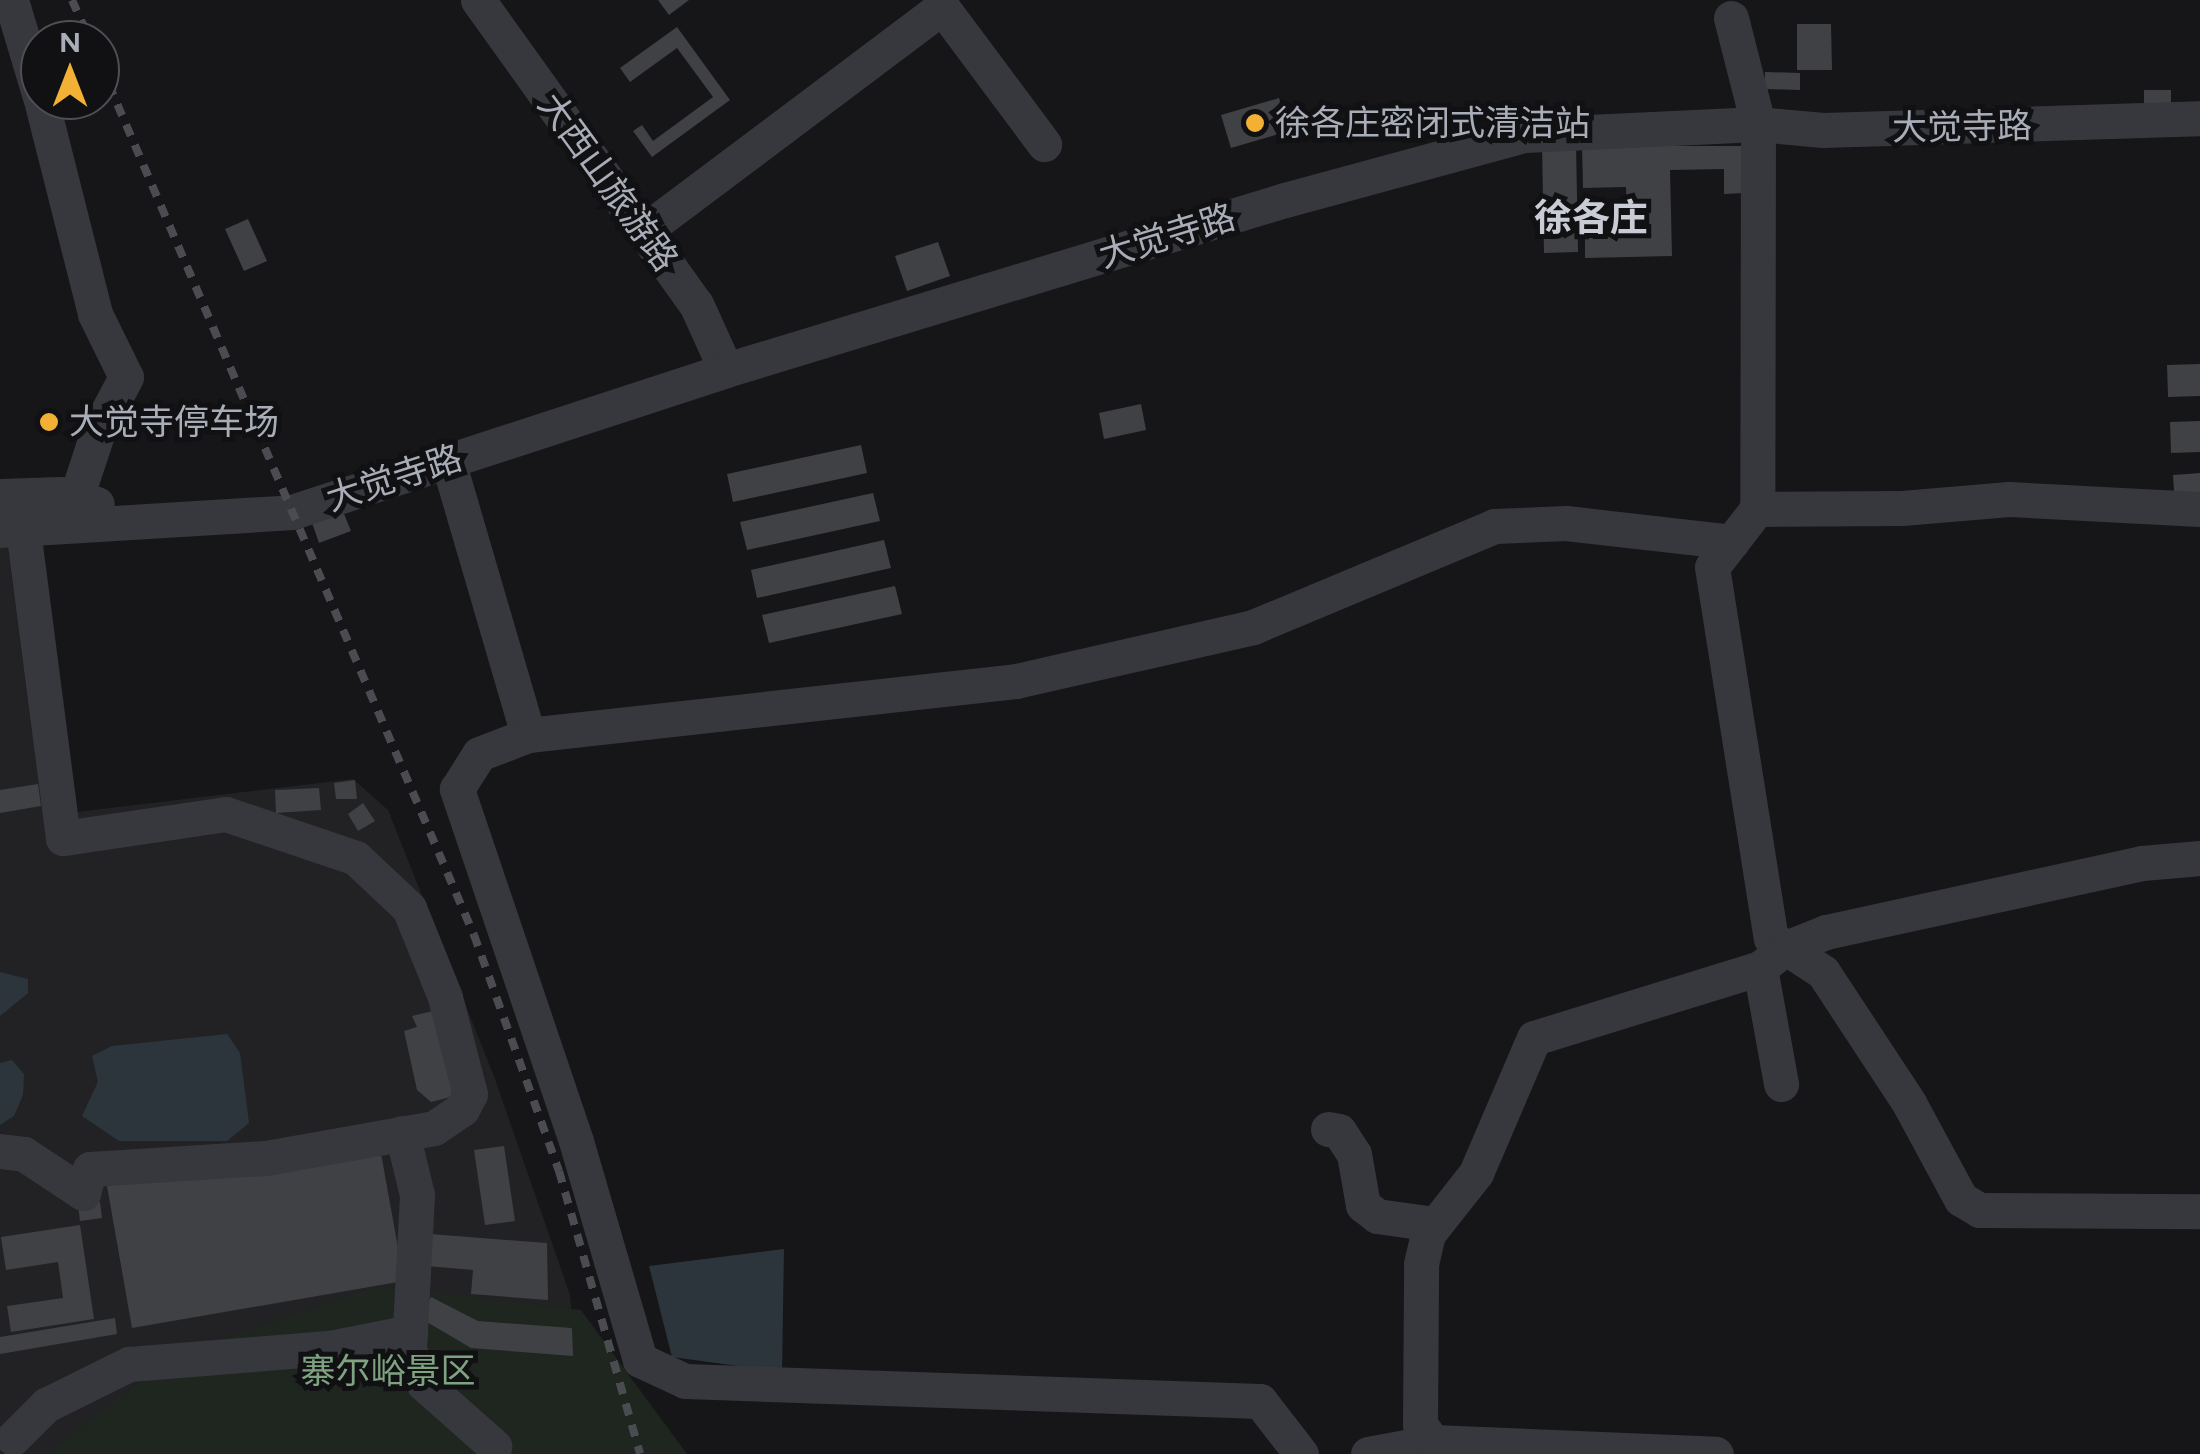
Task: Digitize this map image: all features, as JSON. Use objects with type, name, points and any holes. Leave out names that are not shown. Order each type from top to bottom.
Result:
[{"type":"street","points":[[11,0],[20,30]]},
{"type":"street","name":"大西山旅游路","points":[[478,0],[696,304],[726,370]]},
{"type":"street","points":[[644,231],[942,7],[1044,144]]},
{"type":"street","points":[[1731,18],[1758,124],[1757,508],[1712,566],[1771,938],[1781,1084]]},
{"type":"street","name":"大觉寺路","points":[[11,529],[292,512],[726,370],[1285,200],[1525,135],[1758,124],[1842,129],[2200,118]]},
{"type":"street","points":[[46,120],[94,314],[126,377],[99,428],[76,498]]},
{"type":"street","points":[[448,460],[528,735]]},
{"type":"street","name":"大觉寺路","points":[[0,496],[76,498],[162,519]]},
{"type":"street","points":[[1757,508],[1902,508],[2009,499],[2200,509]]},
{"type":"street","points":[[1301,1454],[1260,1402],[685,1381],[640,1360],[576,1140],[457,789],[479,754],[528,735],[1016,681],[1253,627],[1494,526],[1566,522],[1732,542]]},
{"type":"street","points":[[0,1151],[24,1154],[84,1193],[90,1169],[266,1158],[434,1128],[462,1109],[470,1075],[410,908],[356,858],[226,814],[63,838],[11,529]]},
{"type":"street","points":[[1436,1448],[1420,1425],[1422,1264],[1434,1224],[1476,1173],[1534,1038],[1773,958],[1826,932],[2142,863],[2200,858]]},
{"type":"street","points":[[1773,958],[1823,972],[1909,1103],[1961,1198],[1980,1210],[2200,1211]]},
{"type":"street","points":[[1328,1129],[1338,1131],[1354,1154],[1363,1205],[1377,1216],[1434,1224]]},
{"type":"street","points":[[402,1134],[416,1195],[409,1350],[424,1384],[494,1446]]},
{"type":"street","points":[[13,1438],[46,1404],[130,1364],[330,1348],[410,1332]]},
{"type":"street","points":[[1368,1454],[1436,1448],[1716,1454]]},
{"type":"shaded area","points":[[0,542],[7,542],[43,816],[353,779],[388,810],[495,1079],[570,1295],[576,1355],[55,1454],[0,1454]]},
{"type":"shaded area","points":[[0,972],[28,979],[28,993],[0,1016]]},
{"type":"shaded area","points":[[227,1034],[240,1053],[249,1123],[227,1141],[119,1141],[82,1116],[98,1082],[92,1056],[112,1046]]},
{"type":"shaded area","points":[[12,1060],[24,1074],[23,1095],[14,1116],[0,1125],[0,1063]]},
{"type":"shaded area","points":[[784,1249],[782,1372],[672,1357],[649,1266]]},
{"type":"green space","name":"寨尔峪景区","points":[[377,1286],[581,1310],[687,1454],[46,1454],[171,1357]]},
{"type":"building","points":[[658,0],[689,0],[669,15]]},
{"type":"building","points":[[1797,24],[1831,24],[1832,70],[1797,70]]},
{"type":"building","points":[[677,27],[730,100],[652,157],[633,131],[642,125],[653,141],[713,97],[677,48],[630,82],[620,68]]},
{"type":"building","points":[[1765,72],[1800,73],[1800,90],[1765,89]]},
{"type":"building","points":[[2144,90],[2171,90],[2171,103],[2144,103]]},
{"type":"building","name":"徐各庄密闭式清洁站","points":[[1279,98],[1289,131],[1231,148],[1221,115]]},
{"type":"building","points":[[1576,143],[1578,252],[1544,253],[1542,144]]},
{"type":"building","points":[[1582,146],[1743,146],[1744,193],[1724,194],[1724,169],[1670,170],[1672,256],[1585,258],[1585,226],[1627,225],[1626,187],[1583,188]]},
{"type":"building","points":[[248,219],[267,261],[244,271],[225,229]]},
{"type":"building","points":[[938,242],[950,276],[907,291],[895,256]]},
{"type":"building","points":[[2200,364],[2200,396],[2168,397],[2167,365]]},
{"type":"building","points":[[1141,404],[1146,430],[1104,439],[1099,413]]},
{"type":"building","points":[[2200,421],[2200,452],[2171,453],[2170,422]]},
{"type":"building","points":[[861,445],[867,473],[733,502],[727,474]]},
{"type":"building","points":[[2200,473],[2200,505],[2175,506],[2173,475]]},
{"type":"building","points":[[873,493],[880,521],[747,550],[740,522]]},
{"type":"building","points":[[342,509],[351,531],[319,543],[311,520]]},
{"type":"building","points":[[884,540],[891,568],[757,598],[751,570]]},
{"type":"building","points":[[895,586],[902,614],[769,643],[762,615]]},
{"type":"building","points":[[355,780],[357,799],[336,799],[334,783]]},
{"type":"building","points":[[38,784],[41,806],[0,813],[0,790]]},
{"type":"building","points":[[319,788],[321,810],[276,813],[275,790]]},
{"type":"building","points":[[363,803],[375,821],[358,831],[348,814]]},
{"type":"building","points":[[433,1011],[454,1078],[451,1097],[431,1102],[417,1090],[404,1031],[417,1027],[412,1016]]},
{"type":"building","points":[[504,1146],[515,1221],[485,1225],[474,1150]]},
{"type":"building","points":[[380,1148],[404,1281],[132,1328],[107,1186]]},
{"type":"building","points":[[100,1202],[102,1218],[80,1221],[78,1205]]},
{"type":"building","points":[[80,1225],[94,1319],[11,1332],[7,1306],[63,1298],[58,1262],[6,1270],[1,1237]]},
{"type":"building","points":[[430,1234],[547,1243],[548,1300],[471,1294],[473,1270],[427,1266]]},
{"type":"building","points":[[431,1297],[478,1321],[572,1328],[573,1356],[471,1348],[420,1318]]},
{"type":"building","points":[[115,1318],[117,1334],[0,1354],[0,1337]]},
{"type":"railway","points":[[72,0],[81,20]]},
{"type":"railway","points":[[120,111],[474,935],[559,1171],[640,1454]]},
{"type":"place","name":"徐各庄密闭式清洁站","points":[[1255,123]]},
{"type":"place","name":"大觉寺停车场","points":[[49,422]]},
{"type":"district","name":"徐各庄","points":[[1591,219]]}]
